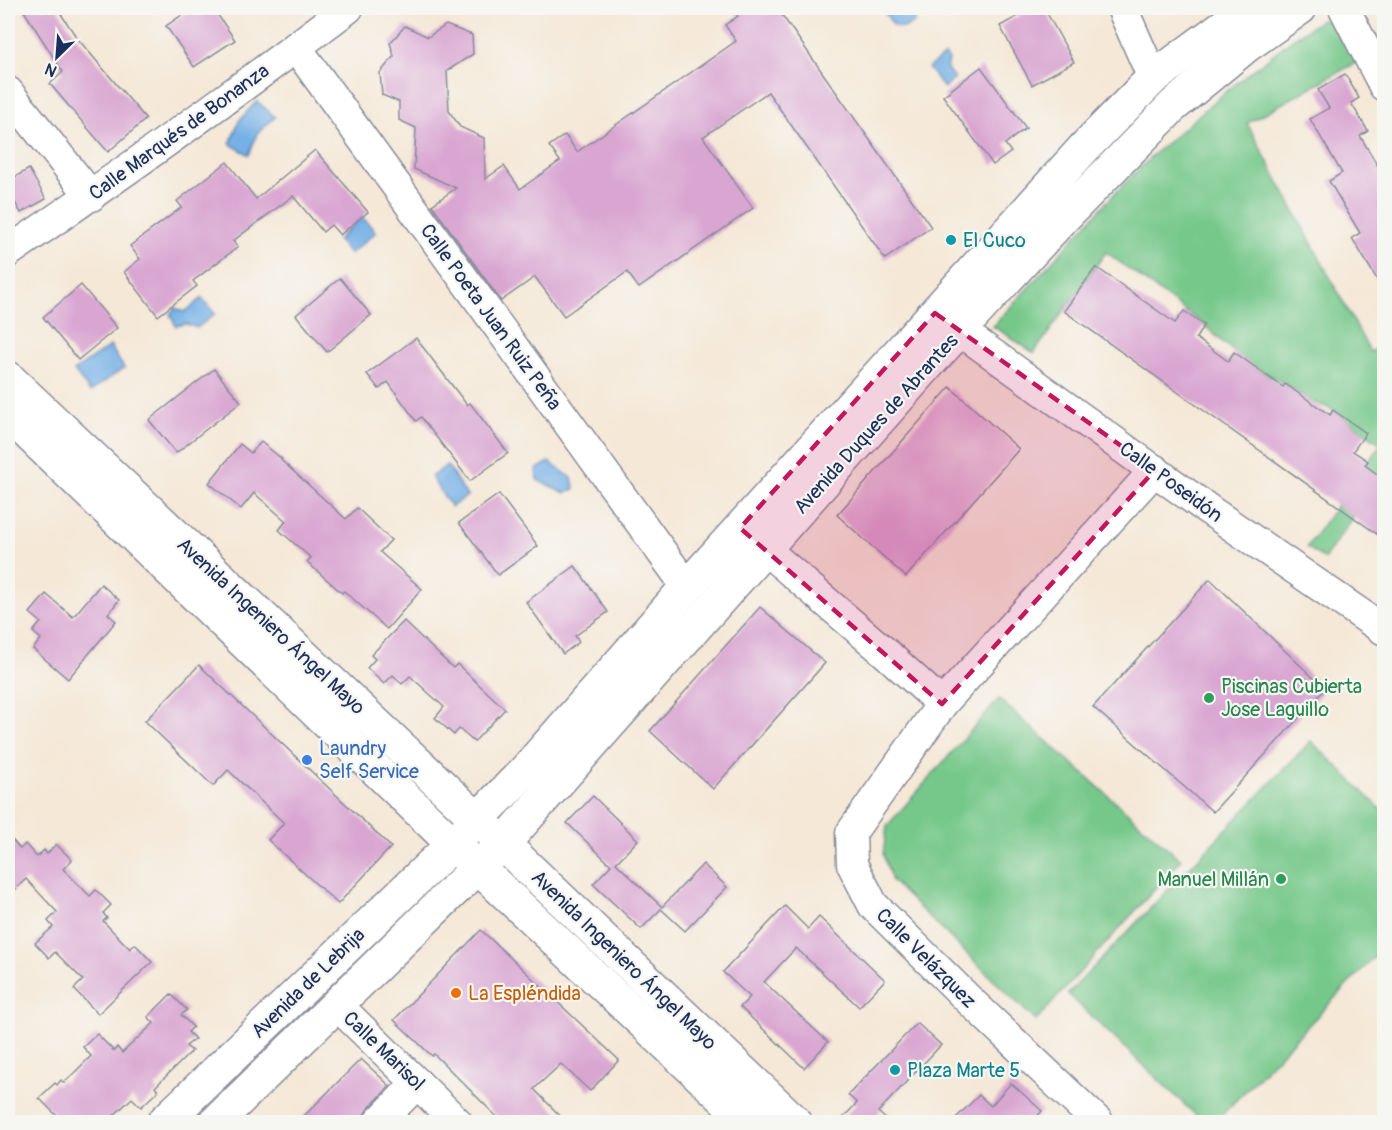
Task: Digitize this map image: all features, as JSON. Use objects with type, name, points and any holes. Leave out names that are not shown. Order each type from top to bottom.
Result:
[{"type":"main road","name":"Avenida Duques de Abrantes","points":[[478,867],[503,844],[931,361],[948,322],[1084,148],[1153,78],[1248,8]]},
{"type":"main road","name":"Avenida Duques de Abrantes","points":[[453,844],[526,770],[740,528],[948,322],[1061,220],[1174,105],[1245,46],[1300,8]]},
{"type":"main road","name":"Avenida Ingeniero Ángel Mayo","points":[[8,378],[795,1122]]},
{"type":"main road","name":"Avenida Ingeniero Ángel Mayo","points":[[8,414],[453,844],[749,1122]]},
{"type":"main road","name":"Avenida de Lebrija","points":[[164,1122],[453,844]]},
{"type":"main road","name":"Avenida de Lebrija","points":[[216,1122],[478,867]]},
{"type":"street","name":"Calle Marqués de Bonanza","points":[[8,252],[92,196],[348,8]]},
{"type":"street","points":[[1122,8],[1153,78]]},
{"type":"street","points":[[1344,8],[1384,86]]},
{"type":"street","name":"Calle Poeta Juan Ruiz Peña","points":[[296,47],[687,587]]},
{"type":"street","points":[[8,92],[92,196]]},
{"type":"street","name":"Calle Poseidón","points":[[948,322],[1209,510],[1384,630]]},
{"type":"street","name":"Calle Velázquez","points":[[1098,1122],[873,905],[852,864],[851,833],[942,704],[1155,470]]},
{"type":"street","points":[[740,528],[942,704]]},
{"type":"street","name":"Calle Marisol","points":[[336,1004],[457,1122]]},
{"type":"street","points":[[379,1122],[417,1083]]},
{"type":"highlighted area","points":[[935,313],[1155,470],[942,704],[740,528]]},
{"type":"green space","points":[[1321,20],[1331,21],[1342,29],[1361,60],[1247,123],[1370,352],[1384,345],[1384,474],[1324,559],[1307,547],[1381,444],[1333,410],[1309,400],[1254,367],[1204,325],[1106,252],[1034,353],[993,326],[1114,194],[1154,154],[1224,93],[1291,40]]},
{"type":"green space","points":[[999,699],[1181,860],[1036,1021],[892,881],[883,854],[887,826]]},
{"type":"green space","name":"Manuel Millán","points":[[1311,741],[1384,812],[1384,947],[1215,1122],[1203,1122],[1068,994]]},
{"type":"water","points":[[882,8],[913,8],[915,22],[904,28],[894,26]]},
{"type":"water","points":[[945,55],[949,60],[947,69],[955,79],[944,88],[928,68]]},
{"type":"water","points":[[257,101],[275,117],[257,134],[249,155],[230,144],[239,121]]},
{"type":"water","points":[[362,217],[376,232],[350,254],[337,240]]},
{"type":"water","points":[[202,298],[215,314],[197,328],[186,324],[176,326],[170,314],[175,308],[185,312]]},
{"type":"water","points":[[110,346],[124,368],[90,392],[74,371]]},
{"type":"water","points":[[549,462],[572,478],[575,489],[565,493],[537,480],[536,470]]},
{"type":"water","points":[[447,465],[467,496],[451,507],[431,477]]},
{"type":"building","points":[[22,8],[57,8],[77,38],[146,119],[108,152],[50,84],[63,72]]},
{"type":"building","points":[[192,8],[213,8],[235,40],[194,67],[166,26]]},
{"type":"building","points":[[732,8],[777,8],[931,227],[885,259],[768,92],[703,137],[753,208],[639,288],[627,272],[564,316],[535,277],[501,301],[432,205],[456,188],[414,169],[416,128],[399,120],[399,102],[382,95],[380,73],[394,56],[390,43],[405,26],[428,37],[446,25],[472,35],[473,54],[447,71],[449,111],[460,127],[484,138],[485,179],[504,166],[520,189],[560,161],[549,146],[565,135],[577,152],[736,41],[725,25],[738,16]]},
{"type":"building","points":[[1033,8],[1044,8],[1074,62],[1032,85],[1000,26]]},
{"type":"building","points":[[981,67],[1026,128],[1005,144],[1011,152],[993,165],[943,96]]},
{"type":"building","points":[[1345,74],[1359,98],[1351,103],[1368,131],[1360,136],[1384,176],[1384,291],[1352,238],[1360,233],[1329,181],[1342,173],[1310,119],[1329,108],[1318,90]]},
{"type":"building","points":[[315,150],[368,212],[340,235],[331,225],[323,232],[293,196],[233,241],[238,247],[193,281],[197,286],[158,316],[124,272],[140,259],[130,246],[182,207],[177,201],[227,162],[256,199]]},
{"type":"building","points":[[29,169],[46,199],[21,213],[8,190],[8,181]]},
{"type":"building","points":[[1096,267],[1175,323],[1184,311],[1204,325],[1196,338],[1228,361],[1234,352],[1283,387],[1285,384],[1330,415],[1333,410],[1366,433],[1353,451],[1368,461],[1365,465],[1384,479],[1384,539],[1064,311]]},
{"type":"building","points":[[340,278],[371,315],[327,352],[296,315]]},
{"type":"building","points":[[81,285],[117,328],[78,360],[43,317]]},
{"type":"building","points":[[416,338],[467,405],[470,403],[508,453],[470,481],[421,417],[416,421],[388,382],[379,389],[367,374]]},
{"type":"building","points":[[214,369],[241,402],[176,453],[149,420]]},
{"type":"building","points":[[950,387],[1019,449],[906,577],[837,515]]},
{"type":"building","points":[[261,442],[346,519],[357,508],[391,540],[380,552],[422,589],[387,629],[307,562],[311,558],[279,530],[286,521],[254,493],[241,509],[209,483],[240,444],[251,453]]},
{"type":"building","points":[[499,494],[538,546],[498,575],[459,523]]},
{"type":"building","points":[[575,566],[608,612],[575,636],[579,642],[563,654],[526,602]]},
{"type":"building","name":"Piscinas Cubierta Jose Laguillo","points":[[1210,579],[1325,689],[1213,812],[1093,707]]},
{"type":"building","points":[[101,584],[119,600],[108,614],[116,621],[68,679],[33,649],[41,639],[33,632],[41,622],[30,613],[46,594],[73,617]]},
{"type":"building","points":[[760,607],[825,663],[713,789],[650,731]]},
{"type":"building","points":[[404,621],[453,668],[457,664],[505,709],[474,742],[459,729],[454,735],[435,718],[444,707],[410,676],[402,684],[393,675],[384,684],[367,668],[375,659],[371,655]]},
{"type":"building","points":[[199,665],[391,847],[338,904],[268,840],[284,823],[228,770],[213,786],[145,721]]},
{"type":"building","points":[[593,796],[638,840],[616,863],[662,907],[703,864],[727,887],[685,931],[661,909],[641,929],[593,884],[611,865],[567,823]]},
{"type":"building","points":[[8,835],[20,849],[25,844],[37,857],[44,850],[47,854],[56,844],[72,860],[63,869],[90,896],[96,890],[111,905],[103,913],[107,918],[103,921],[130,949],[135,944],[152,962],[98,1014],[74,989],[83,980],[55,952],[49,958],[35,943],[53,927],[48,921],[57,912],[26,879],[8,896]]},
{"type":"building","points":[[785,906],[808,929],[819,917],[885,980],[859,1007],[796,948],[764,982],[828,1042],[804,1068],[740,1007],[750,997],[723,972]]},
{"type":"building","points":[[481,930],[619,1060],[590,1091],[561,1064],[534,1089],[566,1122],[502,1122],[434,1054],[432,1056],[394,1020]]},
{"type":"building","points":[[171,994],[187,1010],[181,1015],[193,1027],[188,1032],[195,1039],[186,1046],[192,1051],[155,1087],[158,1091],[141,1107],[132,1098],[107,1122],[66,1122],[39,1098],[55,1083],[57,1085],[61,1080],[64,1083],[91,1056],[83,1047],[97,1034],[114,1051],[117,1047],[122,1053],[154,1023],[148,1017]]},
{"type":"building","name":"Plaza Marte 5","points":[[917,1023],[941,1045],[878,1112],[889,1122],[839,1122],[857,1103],[848,1095]]},
{"type":"building","points":[[361,1059],[390,1086],[367,1110],[362,1122],[298,1122]]},
{"type":"building","points":[[1011,1083],[1042,1111],[1032,1122],[952,1122],[979,1095],[991,1106]]},
{"type":"place","name":"El Cuco","points":[[951,240]]},
{"type":"place","name":"Piscinas Cubierta Jose Laguillo","points":[[1209,698]]},
{"type":"place","name":"Laundry Self Service","points":[[307,760]]},
{"type":"place","name":"Manuel Millán","points":[[1281,879]]},
{"type":"place","name":"La Espléndida","points":[[456,993]]},
{"type":"place","name":"Plaza Marte 5","points":[[895,1070]]}]
